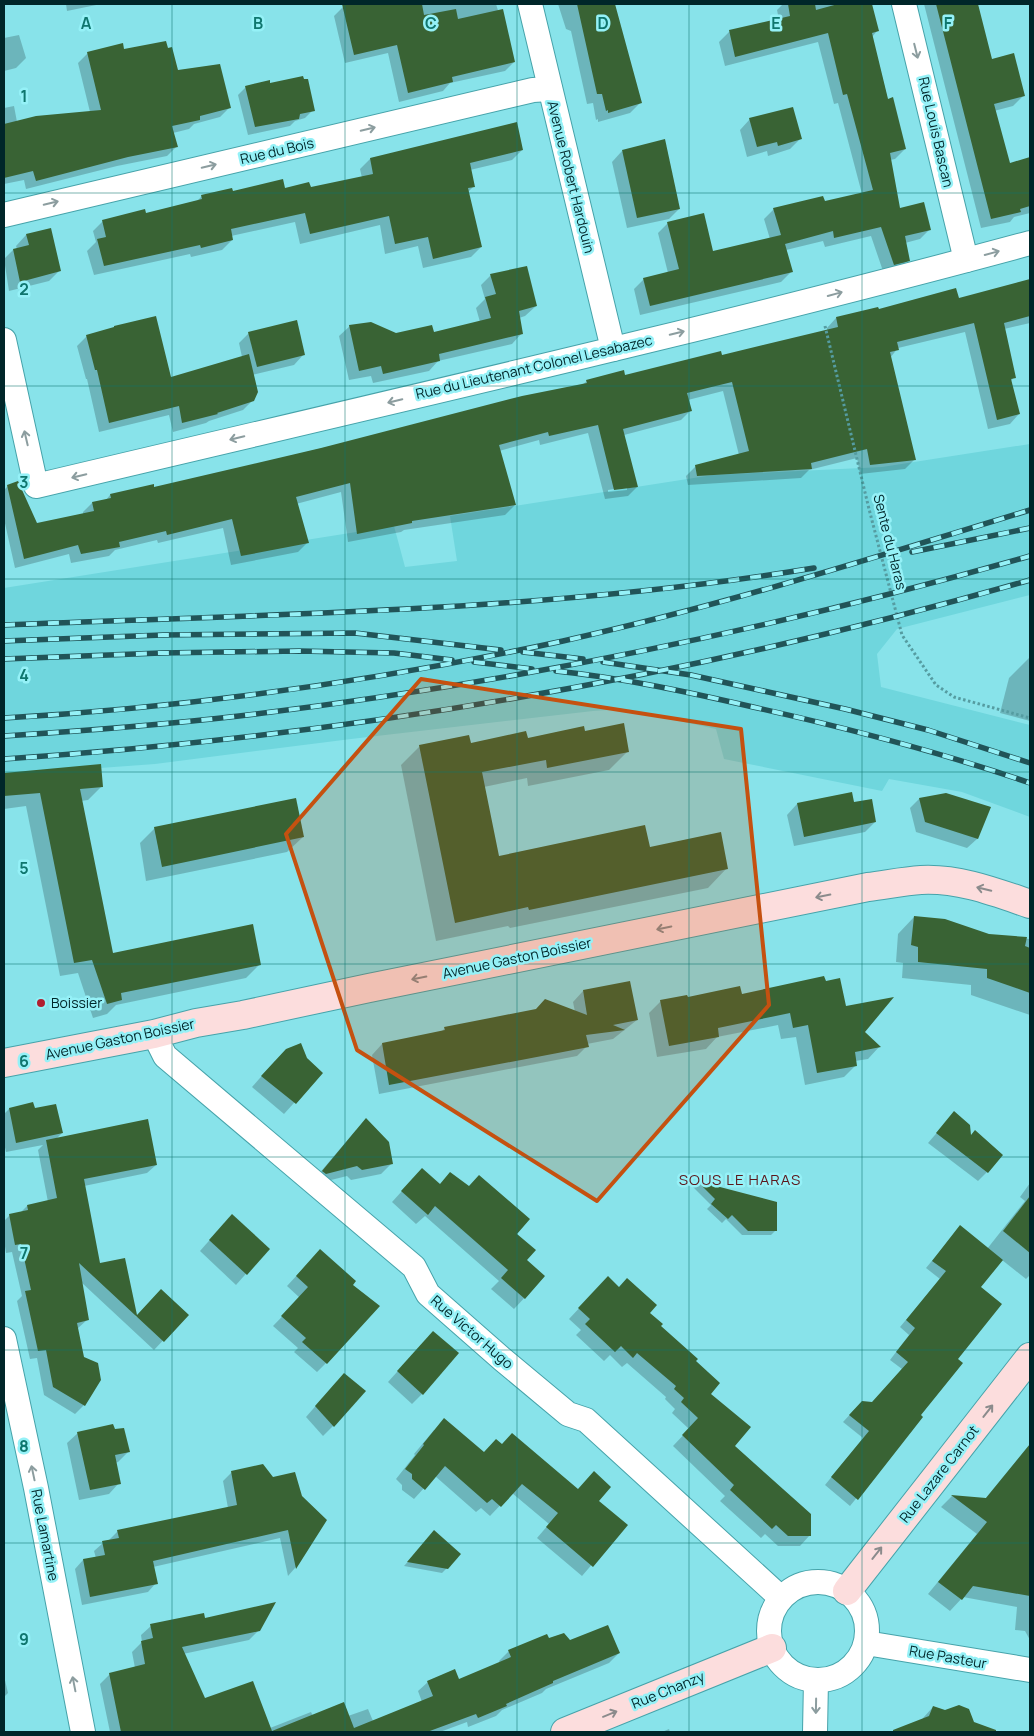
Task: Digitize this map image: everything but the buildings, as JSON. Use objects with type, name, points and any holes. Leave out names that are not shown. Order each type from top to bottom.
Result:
[{"type":"street","name":"Avenue Robert Hardouin","points":[[530,4],[613,349]]},
{"type":"street","name":"Rue Louis Bascan","points":[[904,4],[966,260]]},
{"type":"street","name":"Rue du Bois","points":[[4,214],[533,90],[550,89]]},
{"type":"street","name":"Rue du Lieutenant Colonel Lesabazec","points":[[5,355],[36,486],[613,349],[818,298],[1030,242]]},
{"type":"street","name":"Avenue Gaston Boissier","points":[[4,1063],[154,1034],[196,1023],[868,887],[922,880],[954,882],[988,890],[1030,904]]},
{"type":"street","name":"Rue Victor Hugo","points":[[154,1034],[165,1056],[414,1267],[428,1294],[568,1414],[586,1420],[781,1598]]},
{"type":"street","name":"Rue Lamartine","points":[[4,1339],[36,1488],[83,1732]]},
{"type":"street","name":"Rue Lazare Carnot","points":[[847,1591],[1030,1357]]},
{"type":"street","points":[[821,1582],[835,1585],[847,1591],[858,1602],[864,1615],[867,1629],[866,1643],[861,1655],[853,1666],[842,1674],[830,1679],[816,1680],[802,1677],[789,1671],[779,1661],[772,1648],[769,1635],[769,1622],[781,1598],[793,1589],[806,1583],[821,1582]]},
{"type":"street","name":"Rue Pasteur","points":[[866,1643],[1030,1670]]},
{"type":"street","name":"Rue Chanzy","points":[[565,1732],[772,1648]]},
{"type":"street","points":[[815,1732],[816,1680]]},
{"type":"path","name":"Sente du Haras","points":[[818,298],[869,509],[902,635],[936,685],[954,697],[1030,718]]},
{"type":"highlighted area","points":[[421,679],[741,729],[769,1005],[597,1201],[357,1050],[286,834]]},
{"type":"shaded area","points":[[1030,444],[1030,595],[897,629],[877,654],[881,687],[1030,725],[1030,817],[962,792],[889,779],[882,791],[724,759],[716,729],[624,709],[351,739],[155,764],[4,775],[4,588],[394,526],[405,567],[457,561],[450,516],[713,475],[882,467]]},
{"type":"railway","points":[[4,718],[145,707],[285,690],[424,668],[563,641],[740,597],[1030,510]]},
{"type":"railway","points":[[912,552],[1030,528]]},
{"type":"railway","points":[[4,736],[121,728],[239,716],[339,703],[539,671],[737,631],[933,583],[1030,556]]},
{"type":"railway","points":[[4,625],[308,614],[511,602],[713,583],[814,568]]},
{"type":"railway","points":[[4,759],[134,749],[264,735],[393,718],[522,697],[650,673],[778,645],[1030,580]]},
{"type":"railway","points":[[4,641],[163,635],[355,633],[501,650]]},
{"type":"railway","points":[[4,659],[161,653],[299,651],[394,653],[452,660]]},
{"type":"railway","points":[[523,652],[583,659]]},
{"type":"railway","points":[[474,662],[532,669]]},
{"type":"railway","points":[[603,662],[691,675],[845,709],[928,730],[1030,763]]},
{"type":"railway","points":[[556,671],[606,677],[655,686],[788,715],[928,751],[1030,783]]},
{"type":"place","name":"Boissier","points":[[41,1003]]},
{"type":"district","name":"SOUS LE HARAS","points":[[740,1180]]}]
